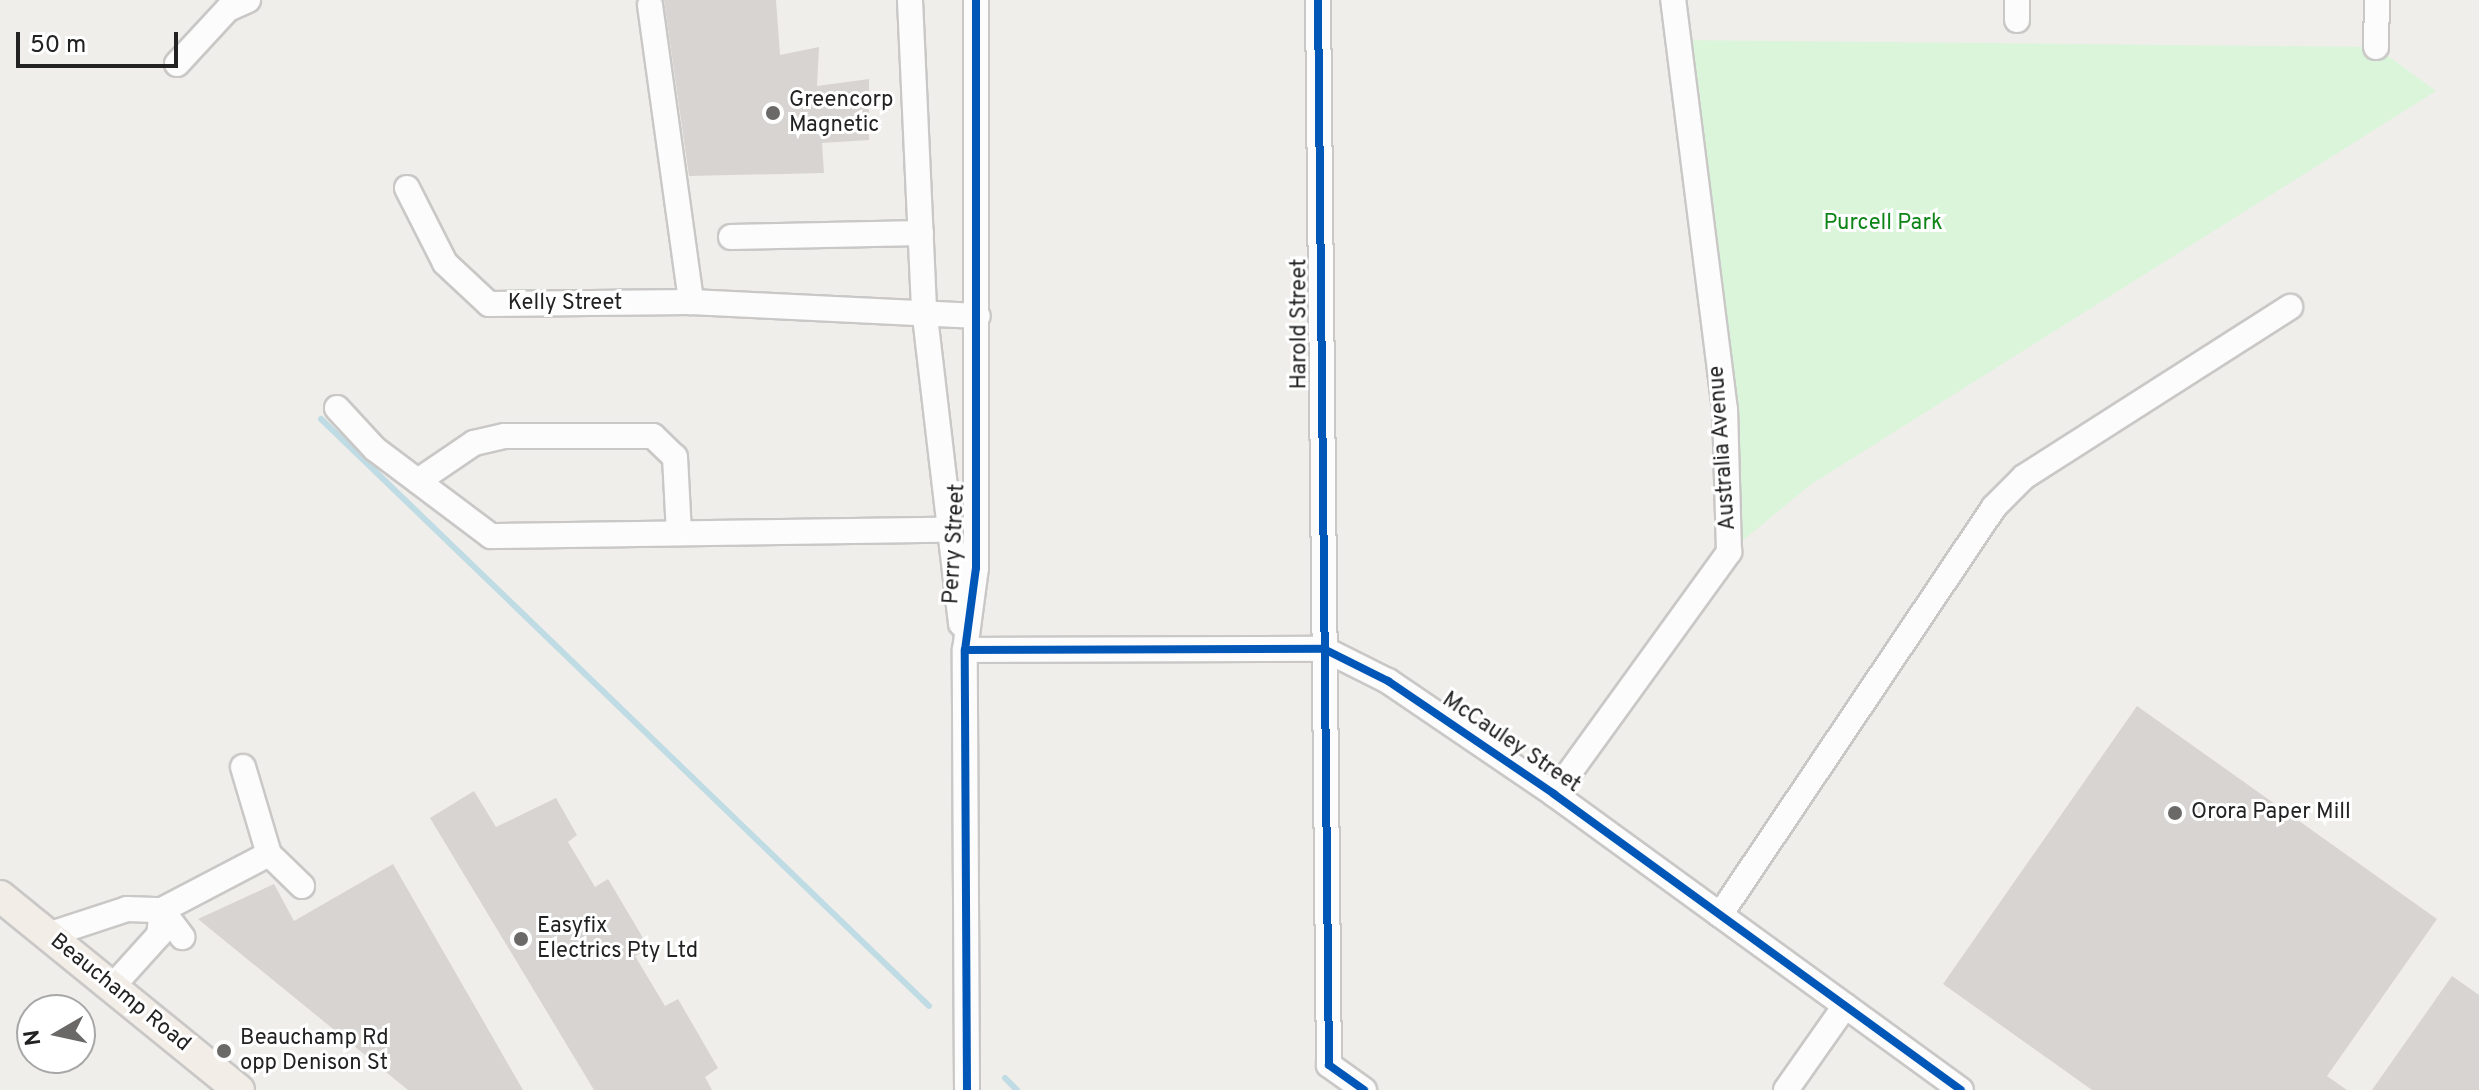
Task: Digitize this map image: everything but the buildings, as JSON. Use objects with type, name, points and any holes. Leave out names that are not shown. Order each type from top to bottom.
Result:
[{"type":"main road","name":"Beauchamp Road","points":[[0,896],[239,1090]]},
{"type":"street","points":[[177,64],[228,9],[248,0]]},
{"type":"street","name":"Perry Street","points":[[910,0],[924,308],[946,530],[965,650]]},
{"type":"street","name":"Perry Street","points":[[967,1090],[965,650],[976,568],[976,0]]},
{"type":"street","name":"Harold Street","points":[[1318,0],[1329,1065],[1364,1090]]},
{"type":"street","name":"Australia Avenue","points":[[1554,794],[1729,552],[1725,410],[1673,0]]},
{"type":"street","points":[[2376,47],[2377,0]]},
{"type":"street","points":[[650,5],[691,302]]},
{"type":"street","name":"Kelly Street","points":[[407,188],[445,263],[489,304],[691,302],[924,308],[978,316]]},
{"type":"street","points":[[731,237],[921,233]]},
{"type":"street","points":[[1720,915],[1994,507],[2024,477],[2290,307]]},
{"type":"street","points":[[337,408],[418,481],[491,536],[946,530]]},
{"type":"street","points":[[418,481],[474,443],[504,436],[653,436],[675,457],[679,533]]},
{"type":"street","name":"McCauley Street","points":[[965,650],[1324,649],[1388,681],[1554,794],[1961,1090]]},
{"type":"street","points":[[243,767],[269,854],[302,886]]},
{"type":"street","points":[[48,935],[127,909],[162,910],[269,854]]},
{"type":"street","points":[[162,910],[182,937]]},
{"type":"street","points":[[112,987],[159,935],[162,910]]},
{"type":"street","points":[[1786,1090],[1845,1006]]},
{"type":"green space","name":"Purcell Park","points":[[1672,40],[2376,47],[2436,91],[1810,485],[1729,552]]},
{"type":"waterway","points":[[321,419],[929,1006]]},
{"type":"waterway","points":[[1005,1078],[1017,1090]]},
{"type":"cycle path","points":[[967,1090],[965,650],[976,568],[976,0]]},
{"type":"cycle path","points":[[1318,0],[1329,1065],[1364,1090]]},
{"type":"cycle path","points":[[965,650],[1324,649],[1388,681],[1554,794],[1961,1090]]},
{"type":"place","name":"Greencorp Magnetic","points":[[773,113]]},
{"type":"place","name":"Orora Paper Mill","points":[[2175,813]]},
{"type":"place","name":"Easyfix Electrics Pty Ltd","points":[[521,939]]},
{"type":"place","name":"Beauchamp Rd opp Denison St","points":[[224,1051]]}]
